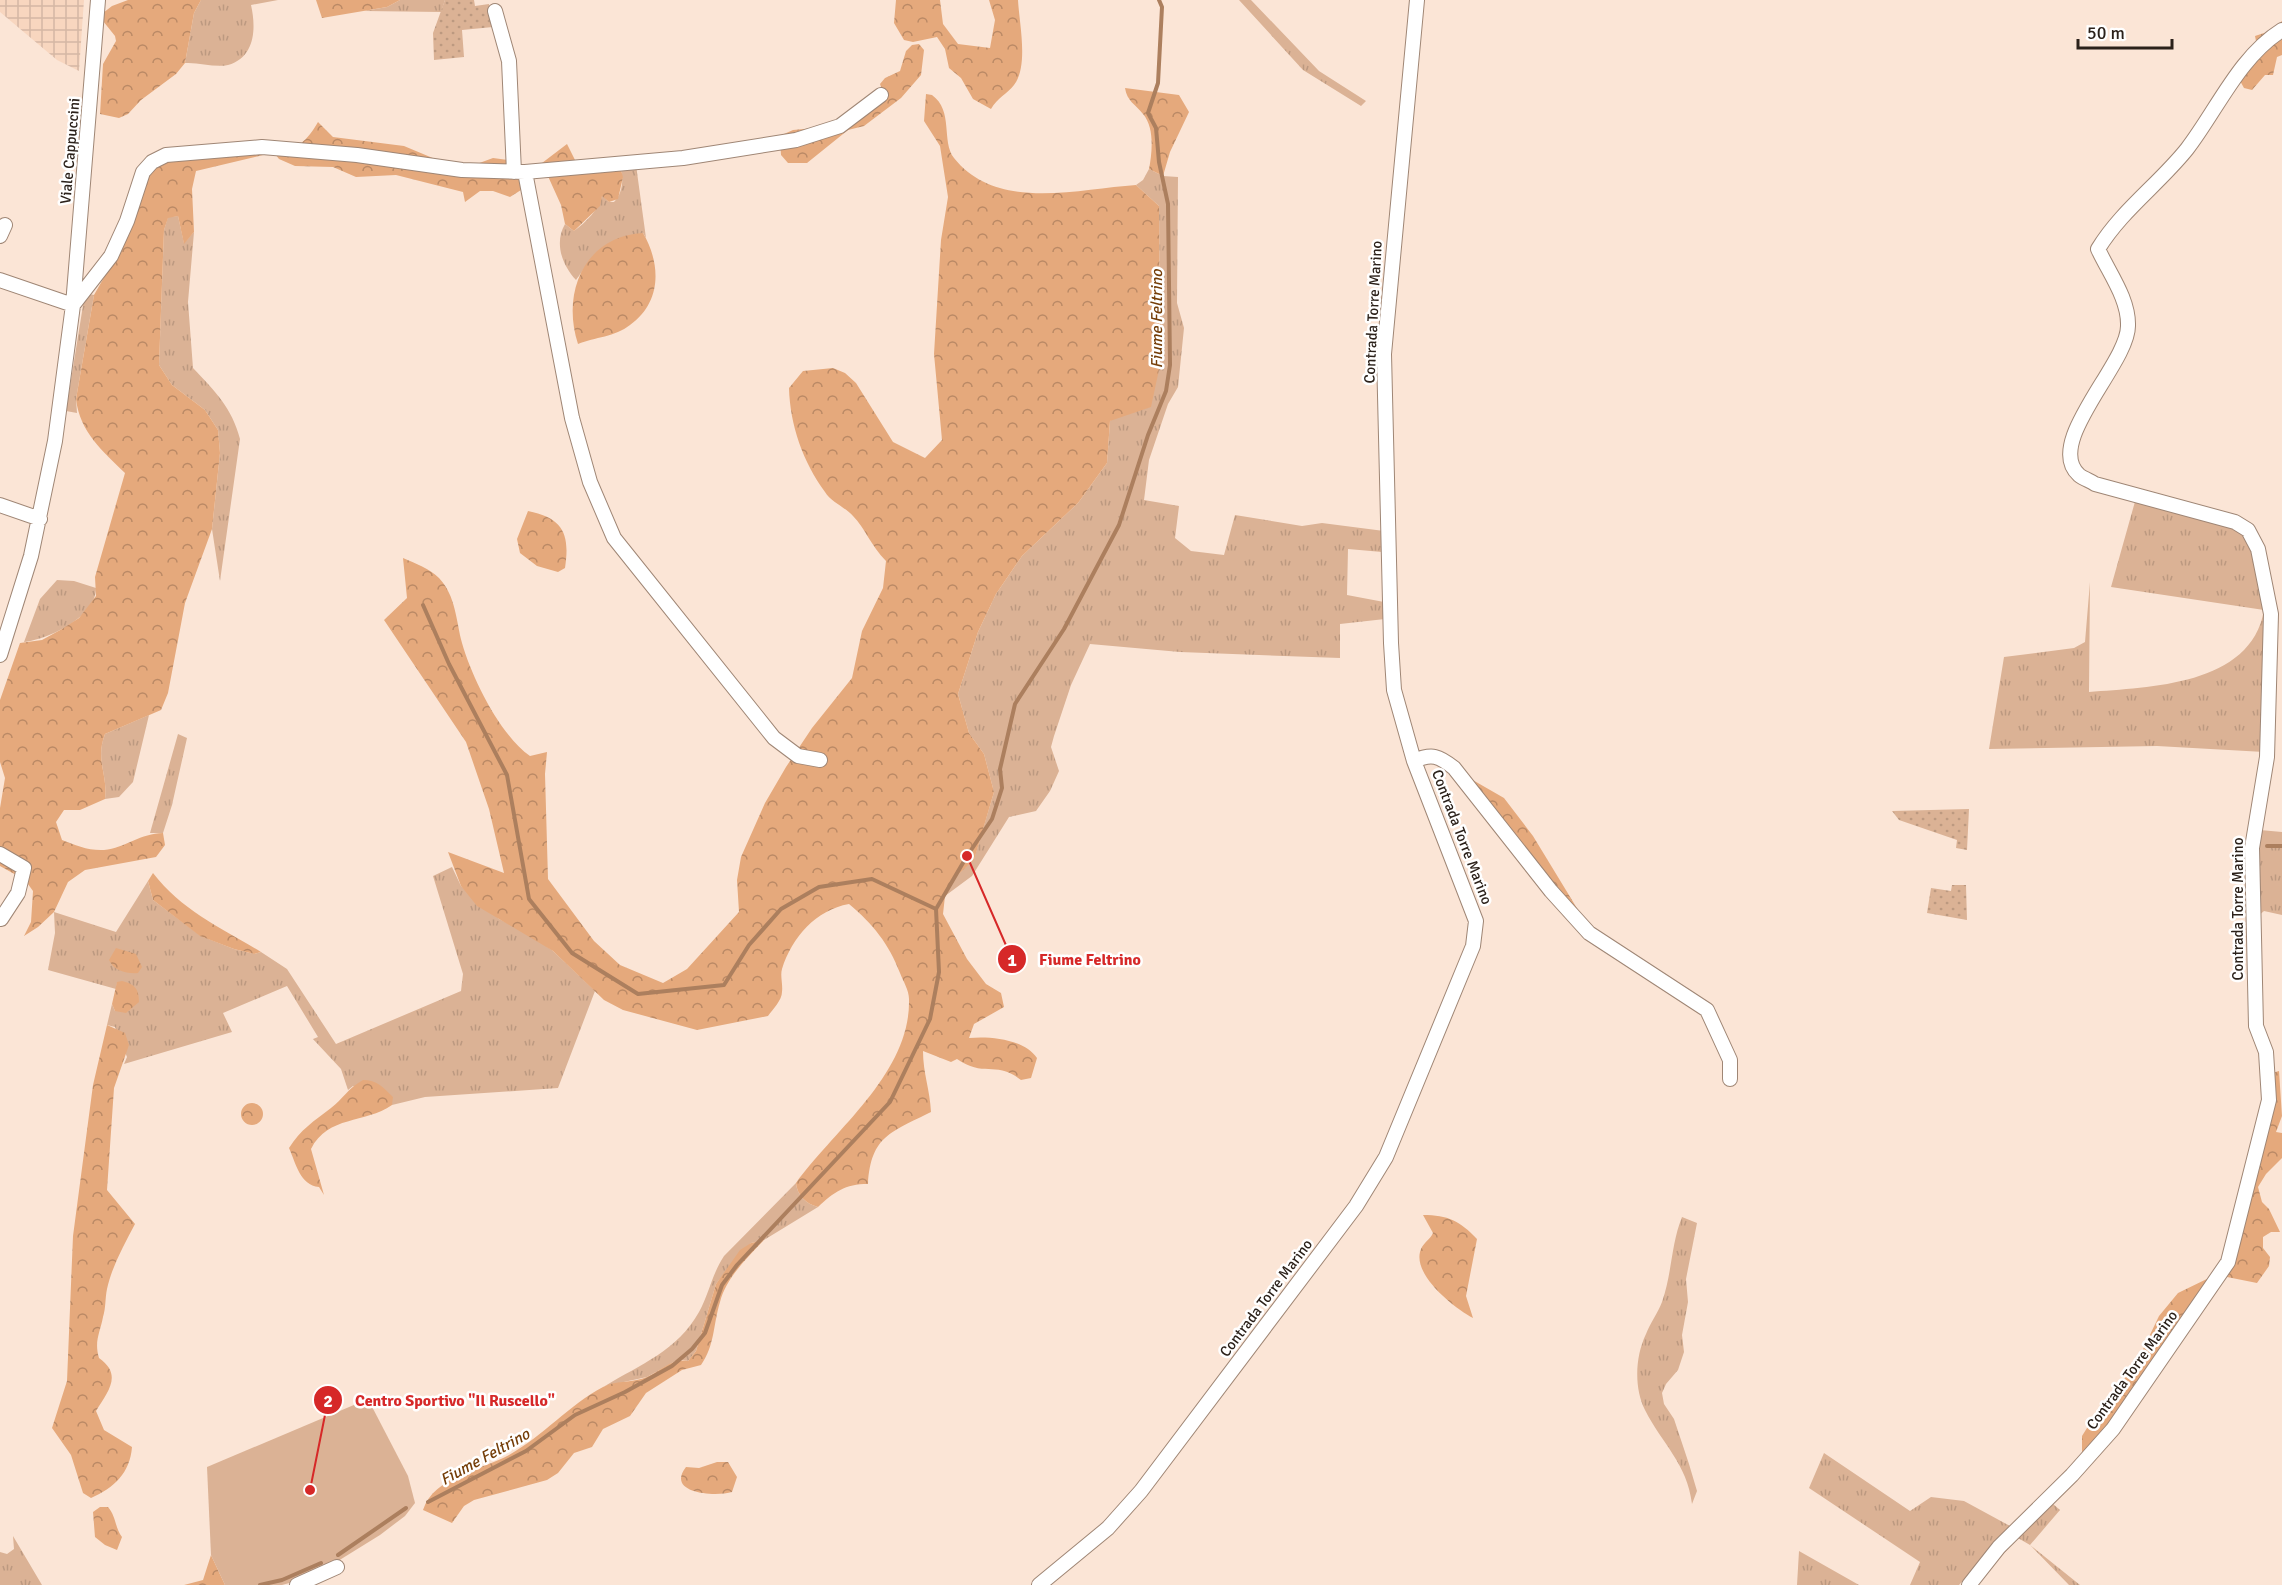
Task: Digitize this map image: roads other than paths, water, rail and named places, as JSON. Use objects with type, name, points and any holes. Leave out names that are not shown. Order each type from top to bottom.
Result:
[{"type":"street","name":"Viale Cappuccini","points":[[0,655],[4,628],[40,519],[55,441],[73,305],[98,0]]},
{"type":"street","name":"Contrada Torre Marino","points":[[1040,1585],[1108,1528],[1140,1491],[1356,1206],[1386,1157],[1473,946],[1476,921],[1414,761],[1394,690],[1384,354],[1416,0]]},
{"type":"street","points":[[495,11],[509,61],[519,172],[572,418],[590,482],[614,538],[774,738],[798,756],[820,760]]},
{"type":"street","name":"Contrada Torre Marino","points":[[1969,1585],[1999,1547],[2072,1475],[2113,1429],[2228,1262],[2269,1100],[2266,1052],[2256,1026],[2252,859],[2267,757],[2270,711],[2271,615],[2258,549],[2248,530],[2235,522],[2096,484],[2079,475],[2072,466],[2072,439],[2124,349],[2128,326],[2124,301],[2098,249],[2108,233],[2186,149],[2256,51],[2282,30]]},
{"type":"street","points":[[0,280],[73,305],[111,256],[127,220],[143,172],[152,162],[166,155],[262,147],[357,155],[462,170],[519,172],[683,158],[796,140],[840,126],[881,95]]},
{"type":"street","points":[[0,505],[40,519]]},
{"type":"street","points":[[1414,761],[1427,755],[1440,757],[1454,768],[1551,891],[1589,933],[1707,1010],[1730,1060],[1730,1079]]},
{"type":"street","points":[[0,854],[24,868],[18,893],[1,919]]},
{"type":"street","points":[[297,1585],[337,1567]]},
{"type":"waterway","name":"Fiume Feltrino","points":[[428,1502],[526,1451],[575,1415],[625,1392],[672,1366],[692,1349],[705,1333],[722,1285],[737,1265],[890,1102],[930,1019],[939,972],[936,909],[992,819],[1002,788],[1000,769],[1015,704],[1064,629],[1119,525],[1148,435],[1166,391],[1170,365],[1168,204],[1159,162],[1156,128],[1148,113],[1158,83],[1162,7],[1159,0]]},
{"type":"waterway","points":[[423,605],[449,664],[507,775],[529,899],[572,953],[638,994],[724,985],[749,945],[781,909],[819,887],[872,879],[936,909]]},
{"type":"waterway","points":[[2267,846],[2282,846]]},
{"type":"waterway","name":"Fiume Feltrino","points":[[338,1555],[406,1508]]},
{"type":"waterway","name":"Fiume Feltrino","points":[[260,1585],[282,1580],[321,1563]]},
{"type":"place","name":"Fiume Feltrino","points":[[967,856]]},
{"type":"place","name":"Centro Sportivo \"Il Ruscello\"","points":[[310,1490]]}]
